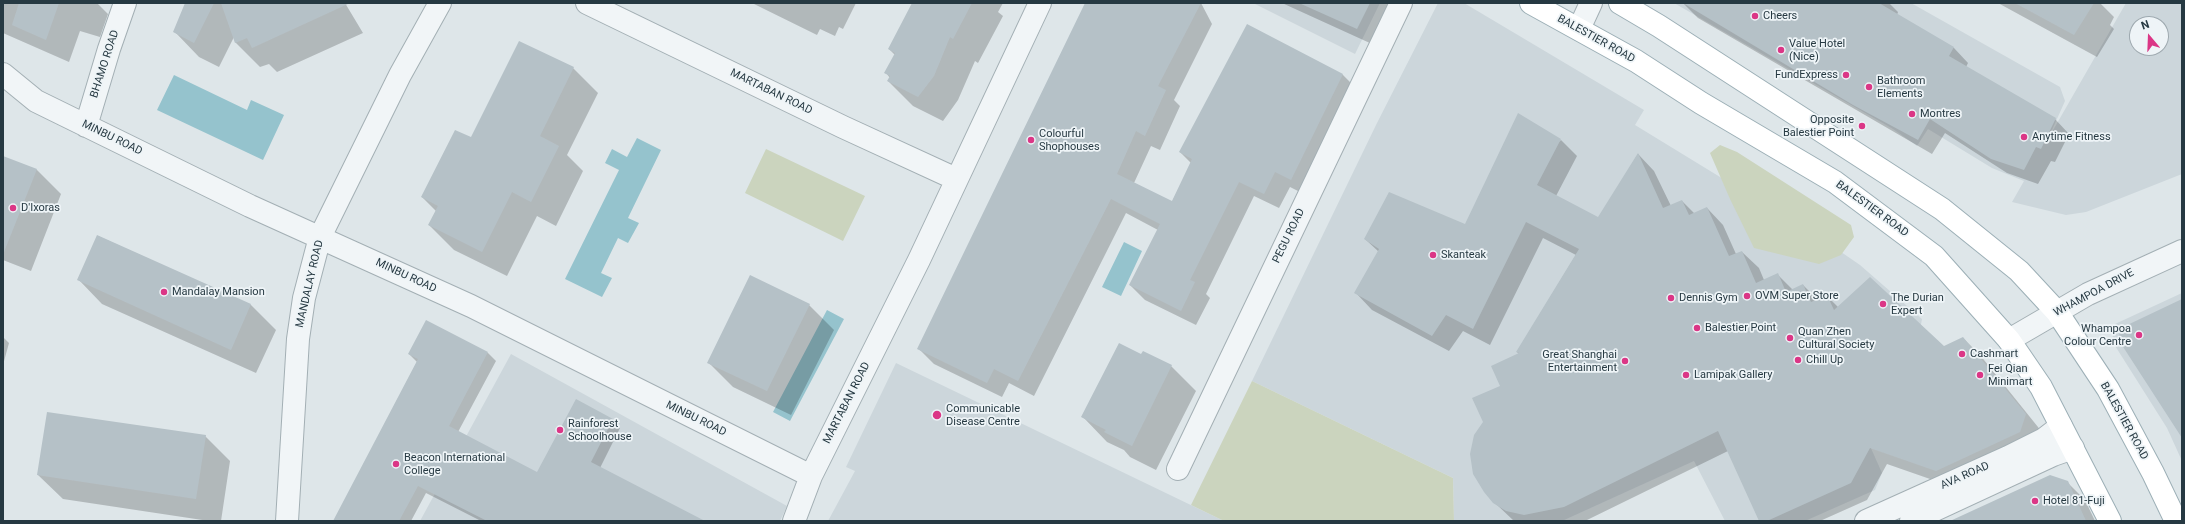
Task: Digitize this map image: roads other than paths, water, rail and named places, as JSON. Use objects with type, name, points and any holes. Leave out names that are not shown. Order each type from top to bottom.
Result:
[{"type":"main road","name":"BALESTIER ROAD","points":[[1531,3],[1636,62],[1701,103],[1835,182],[1934,256],[2009,340],[2041,387],[2110,521]]},
{"type":"main road","name":"BALESTIER ROAD","points":[[1620,3],[1659,26],[1942,209],[2019,271],[2057,312],[2108,389],[2154,473],[2176,521]]},
{"type":"street","name":"BHAMO ROAD","points":[[86,126],[109,49],[125,3]]},
{"type":"street","name":"MANDALAY ROAD","points":[[287,521],[298,339],[304,298],[320,237],[400,75],[440,3]]},
{"type":"street","name":"MARTABAN ROAD","points":[[587,3],[843,127],[956,179]]},
{"type":"street","name":"MARTABAN ROAD","points":[[794,521],[811,476],[919,260],[1040,3]]},
{"type":"street","name":"PEGU ROAD","points":[[1178,469],[1401,3]]},
{"type":"street","points":[[1579,29],[1591,3]]},
{"type":"street","name":"MINBU ROAD","points":[[3,74],[36,101],[86,126],[250,206],[471,306],[811,476]]},
{"type":"street","name":"WHAMPOA DRIVE","points":[[2009,340],[2088,294],[2182,251]]},
{"type":"street","name":"AVA ROAD","points":[[1866,521],[2008,458],[2044,439],[2061,426]]},
{"type":"street","name":"AVA ROAD","points":[[1911,521],[2053,454],[2073,448]]},
{"type":"water","points":[[174,75],[247,110],[251,100],[284,115],[263,160],[157,110]]},
{"type":"water","points":[[637,138],[661,150],[628,218],[639,223],[628,243],[618,238],[601,273],[612,278],[602,297],[565,279],[619,170],[605,163],[612,149],[627,157]]},
{"type":"water","points":[[1124,242],[1142,251],[1121,296],[1102,287]]},
{"type":"water","points":[[827,310],[844,319],[790,421],[773,412]]},
{"type":"place","name":"Cheers","points":[[1755,16]]},
{"type":"place","name":"Value Hotel (Nice)","points":[[1781,50]]},
{"type":"place","name":"FundExpress","points":[[1846,75]]},
{"type":"place","name":"Bathroom Elements","points":[[1869,87]]},
{"type":"place","name":"Montres","points":[[1912,114]]},
{"type":"place","name":"Opposite Balestier Point","points":[[1862,126]]},
{"type":"place","name":"Anytime Fitness","points":[[2024,137]]},
{"type":"place","name":"Colourful Shophouses","points":[[1031,140]]},
{"type":"place","name":"D'Ixoras","points":[[13,208]]},
{"type":"place","name":"Skanteak","points":[[1433,255]]},
{"type":"place","name":"Mandalay Mansion","points":[[164,292]]},
{"type":"place","name":"OVM Super Store","points":[[1747,296]]},
{"type":"place","name":"Dennis Gym","points":[[1671,298]]},
{"type":"place","name":"The Durian Expert","points":[[1883,304]]},
{"type":"place","name":"Balestier Point","points":[[1697,328]]},
{"type":"place","name":"Whampoa Colour Centre","points":[[2139,335]]},
{"type":"place","name":"Quan Zhen Cultural Society","points":[[1790,338]]},
{"type":"place","name":"Cashmart","points":[[1962,354]]},
{"type":"place","name":"Chill Up","points":[[1798,360]]},
{"type":"place","name":"Great Shanghai Entertainment","points":[[1625,361]]},
{"type":"place","name":"Lamipak Gallery","points":[[1686,375]]},
{"type":"place","name":"Fei Qian Minimart","points":[[1980,375]]},
{"type":"place","name":"Communicable Disease Centre","points":[[937,415]]},
{"type":"place","name":"Rainforest Schoolhouse","points":[[560,430]]},
{"type":"place","name":"Beacon International College","points":[[396,464]]},
{"type":"place","name":"Hotel 81-Fuji","points":[[2035,501]]}]
